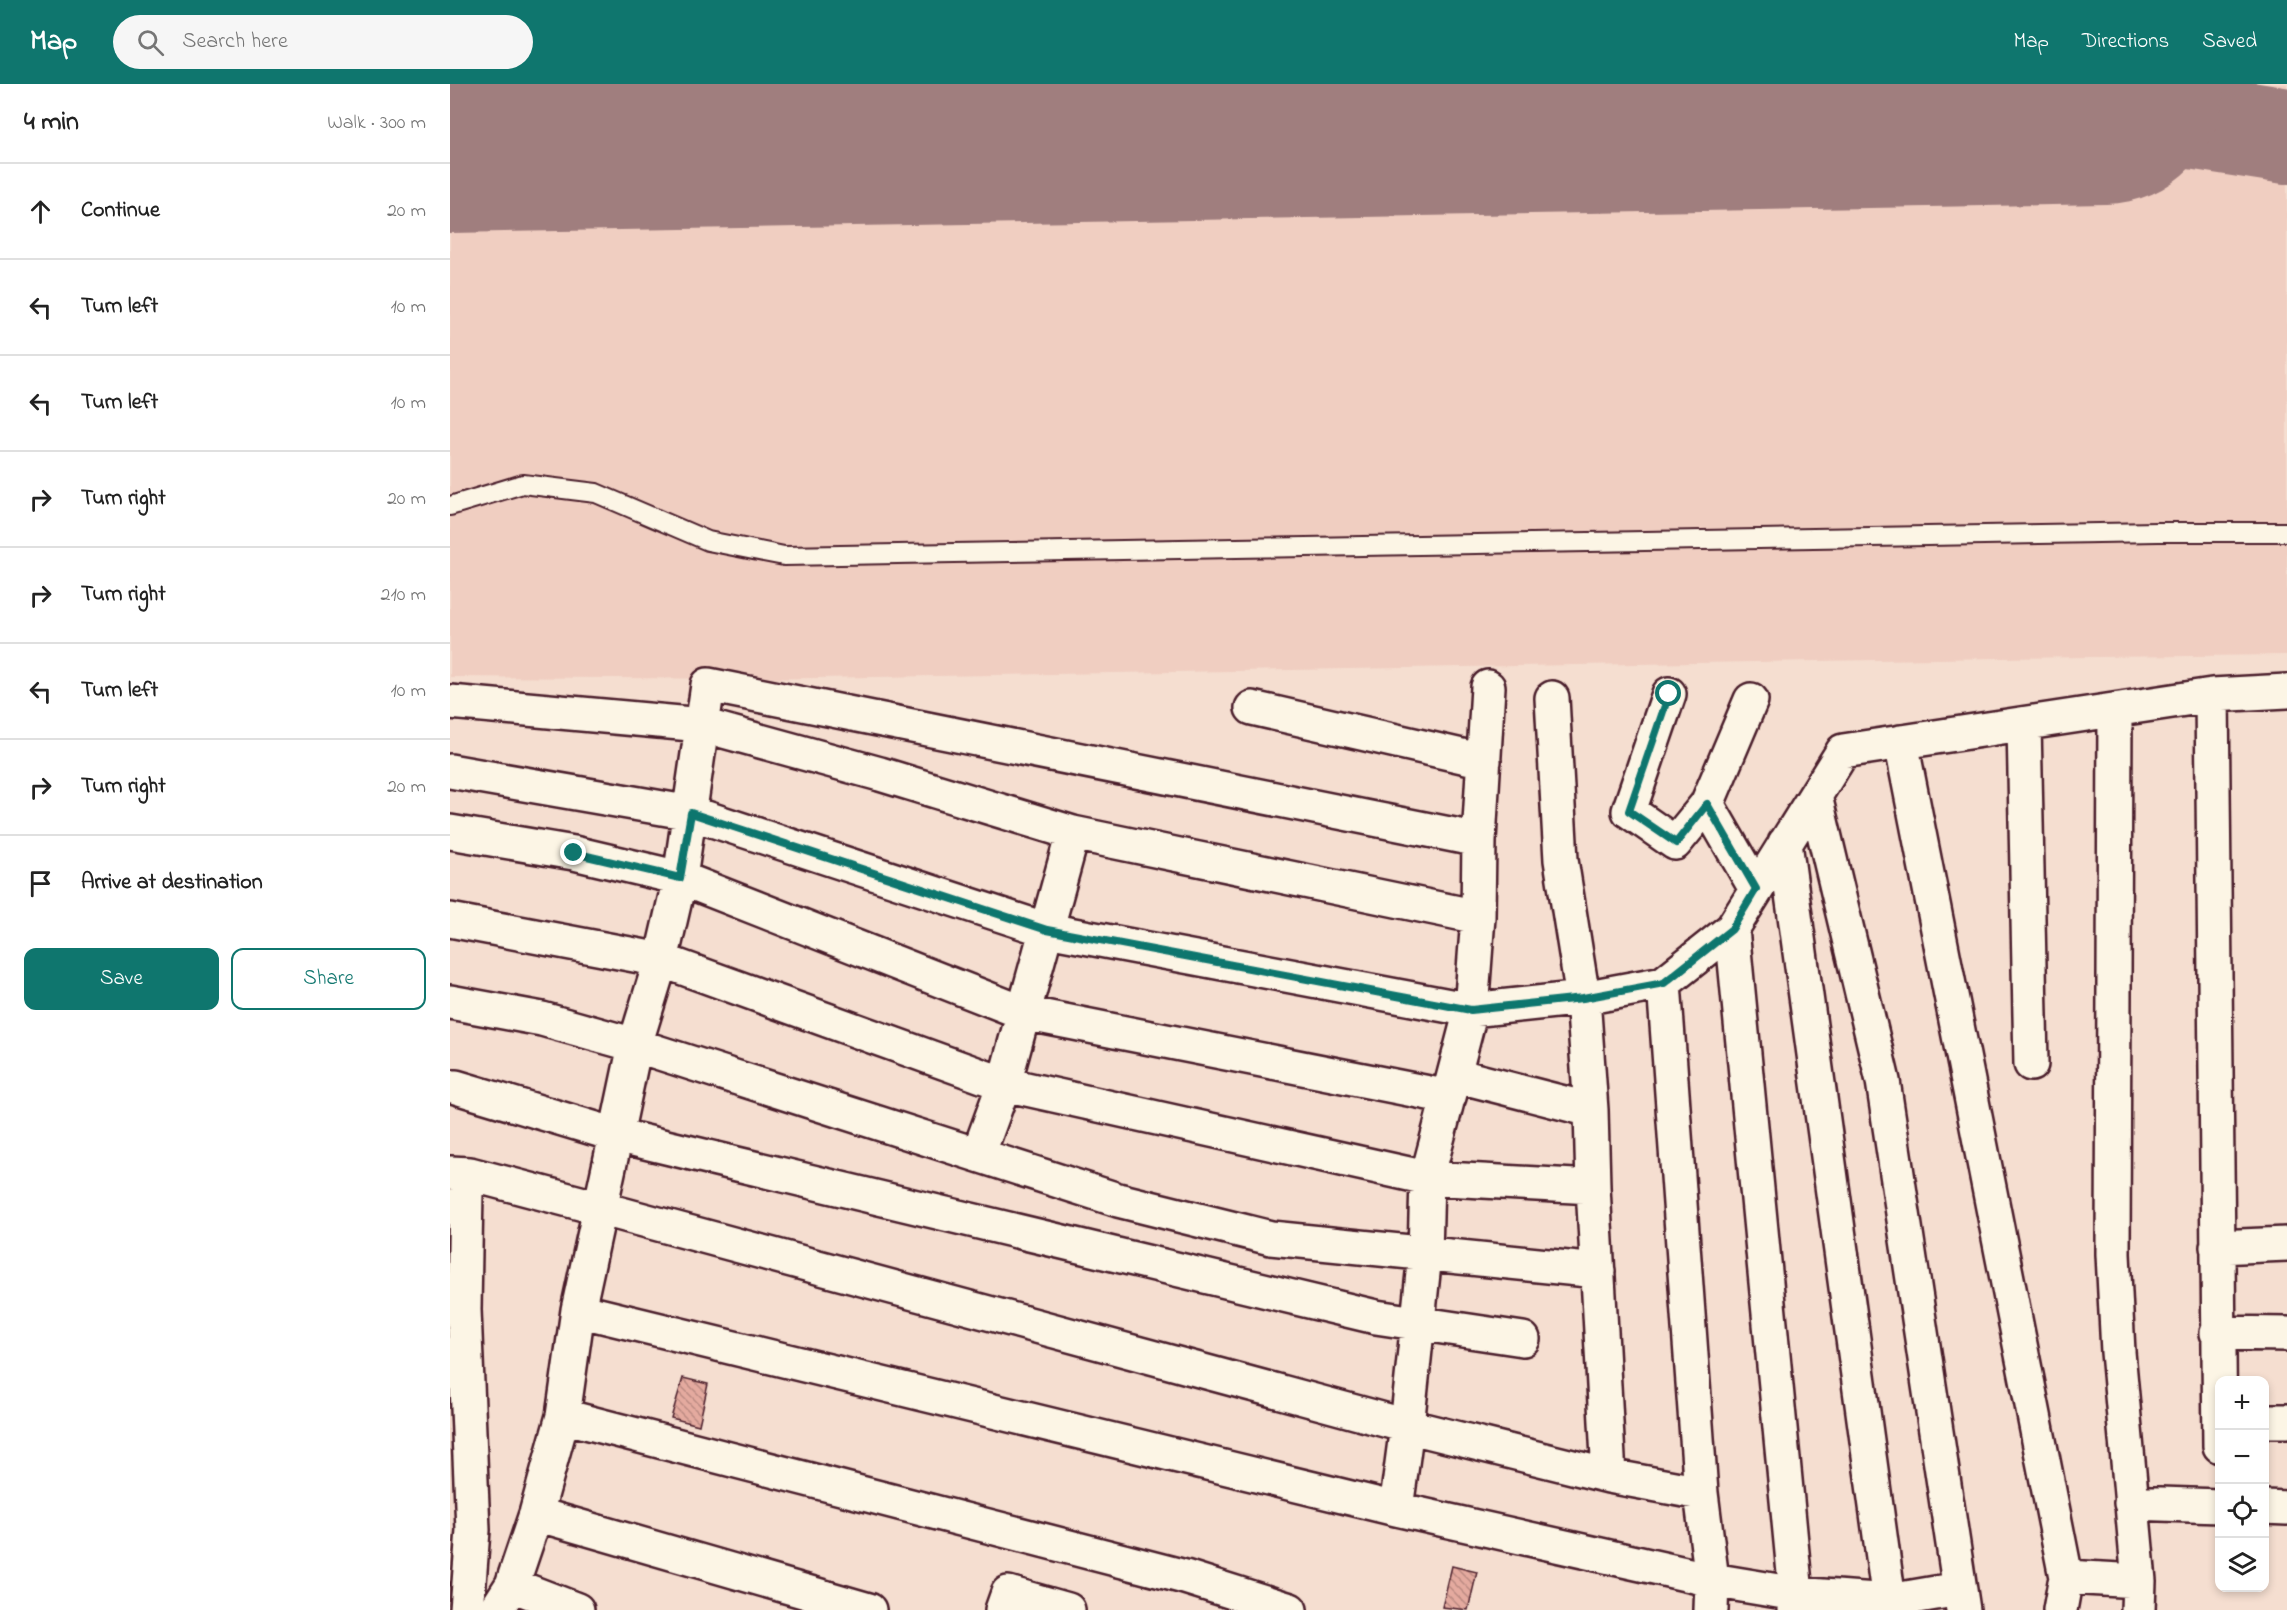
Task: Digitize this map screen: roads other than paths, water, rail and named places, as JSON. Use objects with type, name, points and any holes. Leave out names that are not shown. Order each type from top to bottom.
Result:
[{"type":"street","points":[[577,1610],[504,1598],[536,1514],[562,1416],[578,1310],[599,1208],[636,1045],[662,960],[680,878],[708,685],[1479,840]]},
{"type":"street","points":[[1396,1509],[1425,1254],[1427,1178],[1471,1010],[1478,917],[1479,840],[1488,687]]},
{"type":"street","points":[[450,771],[691,813],[1047,930],[1471,1010],[1583,998],[1664,983],[1732,929],[1843,751],[2212,695],[2287,691]]},
{"type":"street","points":[[1669,694],[1629,811],[1676,843],[1707,804],[1751,700]]},
{"type":"street","points":[[2212,695],[2218,1376]]},
{"type":"street","points":[[1552,698],[1561,860],[1583,998],[1591,1110],[1609,1476]]},
{"type":"street","points":[[450,702],[702,725],[880,774],[1073,833],[1478,917]]},
{"type":"street","points":[[1252,708],[1484,761]]},
{"type":"street","points":[[2066,1577],[2139,1596],[2118,1352],[2113,1254],[2115,710]]},
{"type":"street","points":[[2024,724],[2031,1064]]},
{"type":"street","points":[[1900,742],[2066,1577],[2060,1610]]},
{"type":"street","points":[[578,1310],[1396,1509],[1712,1595],[1796,1602],[1888,1605],[1961,1599],[1883,1081],[1815,796]]},
{"type":"street","points":[[1707,804],[1756,889]]},
{"type":"street","points":[[450,832],[574,853],[680,878],[1024,1013],[1449,1096],[1455,1075]]},
{"type":"street","points":[[978,1155],[1004,1084],[1073,833]]},
{"type":"street","points":[[1785,843],[1888,1605]]},
{"type":"street","points":[[450,920],[662,960],[1004,1084],[1427,1178],[1593,1187]]},
{"type":"street","points":[[1732,929],[1796,1602]]},
{"type":"street","points":[[1664,983],[1701,1493],[1712,1595]]},
{"type":"street","points":[[450,1002],[542,1019],[636,1045],[1118,1200],[1271,1238],[1598,1271]]},
{"type":"street","points":[[1455,1075],[1591,1110]]},
{"type":"street","points":[[456,1086],[616,1136],[1376,1317],[1523,1339]]},
{"type":"street","points":[[460,1173],[599,1208],[1407,1426],[1609,1476],[1701,1493]]},
{"type":"street","points":[[460,1173],[466,1190],[464,1310],[473,1530],[467,1610]]},
{"type":"street","points":[[2217,1247],[2287,1244]]},
{"type":"street","points":[[2217,1333],[2287,1334]]},
{"type":"street","points":[[562,1416],[1185,1577],[1290,1610]]},
{"type":"street","points":[[2269,1421],[2287,1421]]},
{"type":"street","points":[[2131,1503],[2215,1506]]},
{"type":"street","points":[[2269,1507],[2287,1508]]},
{"type":"street","points":[[536,1514],[869,1610]]},
{"type":"street","points":[[1002,1610],[1008,1593],[1068,1610]]},
{"type":"lane","points":[[450,506],[523,484],[596,493],[708,541],[784,556],[2158,532],[2287,532]]}]
